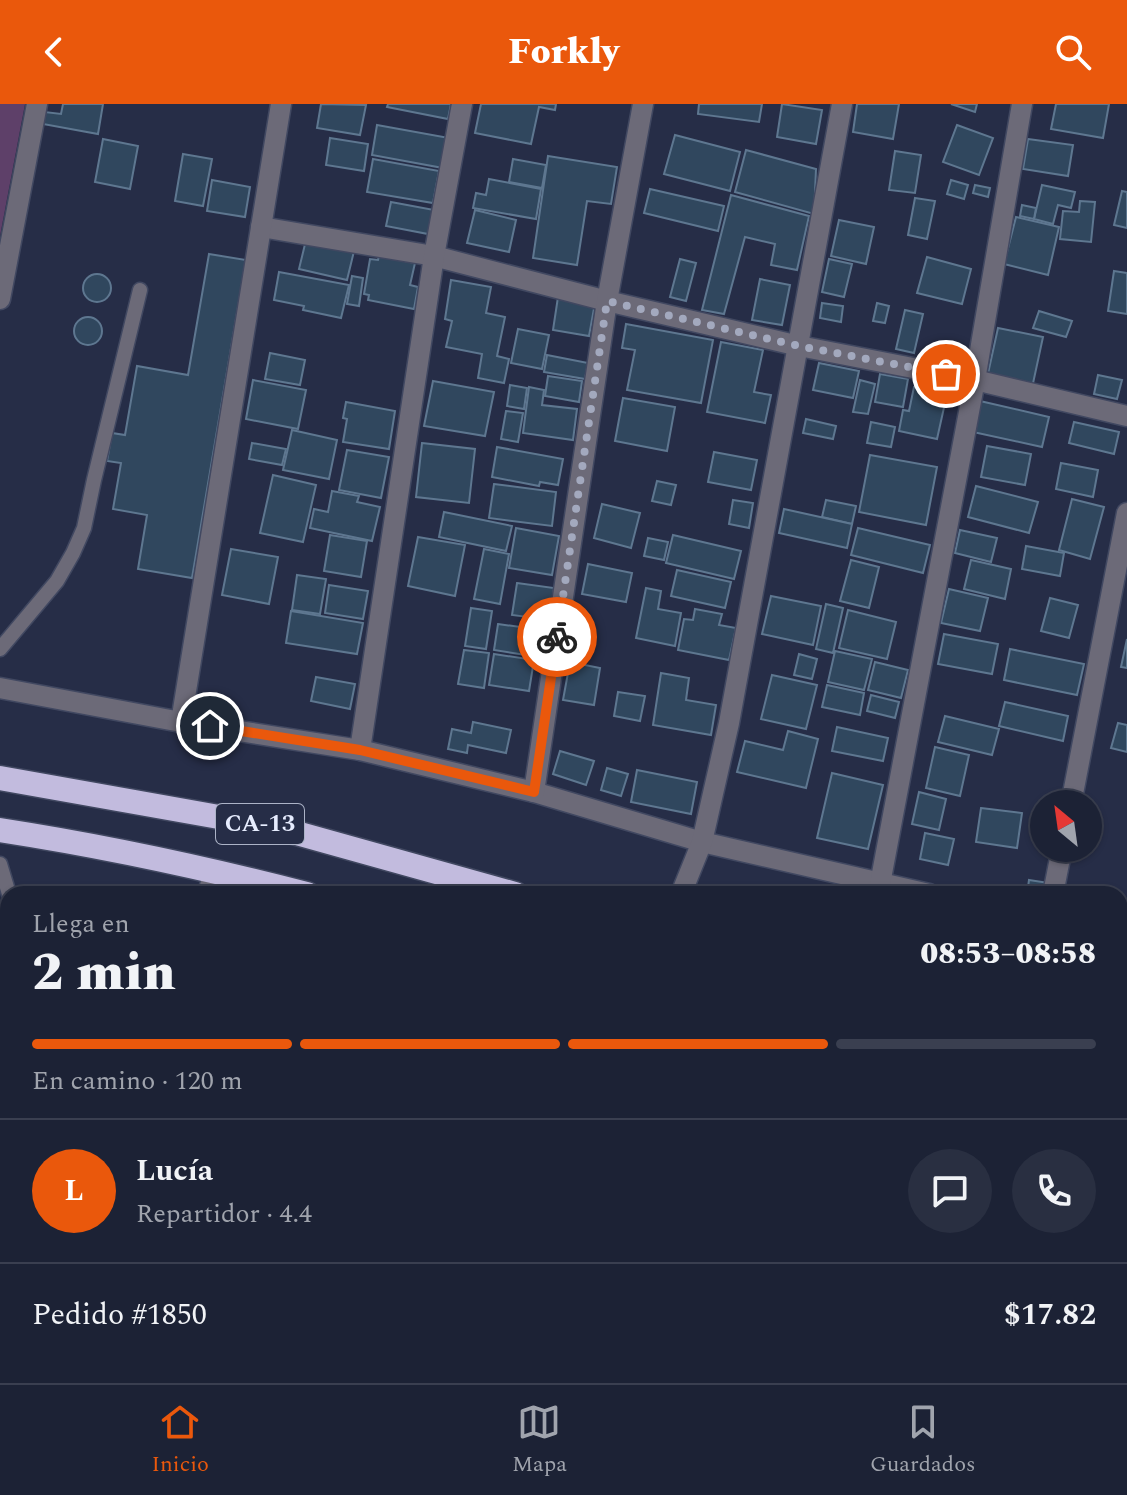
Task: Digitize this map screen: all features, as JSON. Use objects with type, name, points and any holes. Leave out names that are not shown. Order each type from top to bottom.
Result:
[{"type":"highway","name":"CA-13","points":[[0,778],[275,827],[486,886]]},
{"type":"highway","name":"CA-13","points":[[0,830],[71,841],[262,886]]},
{"type":"street","points":[[0,299],[37,104]]},
{"type":"street","points":[[181,722],[281,104]]},
{"type":"street","points":[[360,750],[434,256],[462,104]]},
{"type":"street","points":[[534,792],[607,301],[643,104]]},
{"type":"street","points":[[684,886],[702,842],[729,723],[842,104]]},
{"type":"street","points":[[880,884],[975,380],[1022,104]]},
{"type":"street","points":[[261,227],[434,256],[799,346],[975,380],[1127,416]]},
{"type":"street","points":[[1074,790],[1127,513]]},
{"type":"street","points":[[0,688],[181,722],[360,750],[534,792],[702,842],[890,886]]},
{"type":"street","points":[[1055,886],[1059,862]]},
{"type":"lane","points":[[0,649],[57,581],[84,528],[140,290]]},
{"type":"lane","points":[[0,864],[7,886]]},
{"type":"shaded area","points":[[0,104],[25,104],[0,236]]},
{"type":"building","points":[[63,104],[103,104],[98,134],[43,124],[45,112],[61,114]]},
{"type":"building","points":[[321,104],[366,105],[360,135],[317,128]]},
{"type":"building","points":[[388,104],[451,104],[448,119],[387,107]]},
{"type":"building","points":[[481,104],[556,104],[555,110],[539,107],[531,144],[475,133]]},
{"type":"building","points":[[699,104],[762,104],[759,122],[698,114]]},
{"type":"building","points":[[782,104],[822,110],[816,144],[777,137]]},
{"type":"building","points":[[857,104],[899,104],[893,139],[853,132]]},
{"type":"building","points":[[951,104],[977,104],[975,112]]},
{"type":"building","points":[[1056,104],[1109,104],[1103,138],[1051,129]]},
{"type":"building","points":[[377,125],[449,138],[443,168],[372,155]]},
{"type":"building","points":[[957,125],[993,138],[979,175],[943,162]]},
{"type":"building","points":[[675,135],[740,152],[730,191],[664,174]]},
{"type":"building","points":[[330,138],[368,144],[364,171],[326,165]]},
{"type":"building","points":[[103,139],[138,146],[130,189],[95,182]]},
{"type":"building","points":[[1028,139],[1073,145],[1068,176],[1023,169]]},
{"type":"building","points":[[746,150],[816,169],[814,214],[735,192]]},
{"type":"building","points":[[895,151],[921,155],[915,193],[889,190]]},
{"type":"building","points":[[183,154],[212,159],[203,206],[175,201]]},
{"type":"building","points":[[548,156],[617,167],[611,204],[587,201],[577,265],[533,258]]},
{"type":"building","points":[[373,159],[439,171],[433,203],[367,192]]},
{"type":"building","points":[[513,159],[546,165],[542,188],[509,182]]},
{"type":"building","points":[[489,179],[541,189],[536,219],[473,208],[476,193],[486,195]]},
{"type":"building","points":[[212,180],[250,187],[245,217],[207,211]]},
{"type":"building","points":[[951,180],[968,185],[964,199],[947,194]]},
{"type":"building","points":[[975,185],[990,188],[988,197],[973,193]]},
{"type":"building","points":[[1042,185],[1075,192],[1071,208],[1058,205],[1053,224],[1034,219]]},
{"type":"building","points":[[650,189],[724,206],[718,231],[644,213]]},
{"type":"building","points":[[1122,191],[1127,192],[1127,228],[1114,225]]},
{"type":"building","points":[[731,195],[809,216],[797,270],[771,265],[775,244],[745,237],[724,314],[702,310]]},
{"type":"building","points":[[915,198],[935,201],[927,239],[908,235]]},
{"type":"building","points":[[1080,201],[1095,202],[1091,242],[1060,239],[1063,211],[1079,212]]},
{"type":"building","points":[[391,202],[434,210],[428,234],[386,226]]},
{"type":"building","points":[[1022,205],[1036,208],[1034,219],[1020,216]]},
{"type":"building","points":[[475,210],[516,220],[509,252],[467,243]]},
{"type":"building","points":[[1016,217],[1059,227],[1048,275],[1004,264]]},
{"type":"building","points":[[839,220],[874,227],[866,264],[831,256]]},
{"type":"building","points":[[307,236],[355,247],[347,280],[299,269]]},
{"type":"building","points":[[209,254],[246,260],[192,578],[138,569],[147,515],[113,509],[121,463],[107,461],[112,433],[125,435],[137,366],[188,375]]},
{"type":"building","points":[[379,256],[415,263],[410,285],[418,287],[414,309],[368,300],[369,295],[364,294],[370,259],[378,260]]},
{"type":"building","points":[[927,257],[971,269],[962,304],[917,293]]},
{"type":"building","points":[[680,259],[696,263],[686,301],[670,297]]},
{"type":"building","points":[[829,259],[852,264],[844,297],[822,292]]},
{"type":"building","points":[[1114,271],[1127,273],[1127,314],[1108,311]]},
{"type":"building","points":[[279,272],[349,285],[341,318],[274,300]]},
{"type":"building","points":[[97,274],[107,278],[111,288],[107,298],[97,302],[87,298],[83,288],[87,278]]},
{"type":"building","points":[[352,276],[363,278],[359,306],[347,304]]},
{"type":"building","points":[[760,279],[790,285],[782,325],[752,320]]},
{"type":"building","points":[[451,280],[491,287],[486,313],[505,317],[497,356],[509,359],[504,383],[478,378],[482,354],[446,347],[452,321],[445,319]]},
{"type":"building","points":[[558,297],[595,303],[589,336],[553,330]]},
{"type":"building","points":[[822,303],[843,306],[841,322],[820,318]]},
{"type":"building","points":[[877,303],[889,306],[885,323],[873,321]]},
{"type":"building","points":[[905,310],[923,314],[914,353],[896,349]]},
{"type":"building","points":[[1039,311],[1072,321],[1066,337],[1033,328]]},
{"type":"building","points":[[88,317],[98,321],[102,331],[98,341],[88,345],[78,341],[74,331],[78,321]]},
{"type":"building","points":[[626,324],[713,340],[701,403],[627,390],[635,350],[622,348]]},
{"type":"building","points":[[998,328],[1043,337],[1032,388],[987,378]]},
{"type":"building","points":[[518,329],[549,335],[542,369],[511,363]]},
{"type":"building","points":[[721,342],[763,350],[754,392],[771,395],[765,423],[707,412]]},
{"type":"building","points":[[270,353],[305,360],[300,385],[265,379]]},
{"type":"building","points":[[547,355],[588,363],[585,379],[544,372]]},
{"type":"building","points":[[819,363],[859,371],[853,398],[813,390]]},
{"type":"building","points":[[880,374],[908,379],[903,407],[875,402]]},
{"type":"building","points":[[1098,375],[1122,380],[1117,399],[1094,394]]},
{"type":"building","points":[[548,376],[582,381],[579,402],[545,396]]},
{"type":"building","points":[[253,380],[306,390],[298,429],[246,419]]},
{"type":"building","points":[[860,380],[875,384],[868,414],[853,412]]},
{"type":"building","points":[[433,381],[494,392],[485,436],[424,426]]},
{"type":"building","points":[[510,385],[527,388],[524,409],[507,406]]},
{"type":"building","points":[[529,387],[544,390],[542,405],[577,409],[573,440],[523,433]]},
{"type":"building","points":[[914,387],[947,394],[937,439],[899,431],[903,410],[909,411]]},
{"type":"building","points":[[623,398],[675,407],[667,451],[615,441]]},
{"type":"building","points":[[980,401],[1049,417],[1042,447],[973,432]]},
{"type":"building","points":[[346,402],[395,411],[389,449],[343,442]]},
{"type":"building","points":[[506,411],[523,413],[518,442],[501,439]]},
{"type":"building","points":[[806,419],[836,426],[833,439],[803,433]]},
{"type":"building","points":[[871,422],[895,427],[891,447],[867,443]]},
{"type":"building","points":[[1074,422],[1119,432],[1114,454],[1069,443]]},
{"type":"building","points":[[292,430],[337,440],[329,479],[283,470]]},
{"type":"building","points":[[252,443],[286,449],[282,465],[249,459]]},
{"type":"building","points":[[422,443],[475,449],[469,503],[416,497]]},
{"type":"building","points":[[987,446],[1031,454],[1025,485],[981,477]]},
{"type":"building","points":[[497,447],[563,459],[558,485],[540,482],[539,486],[492,477]]},
{"type":"building","points":[[347,450],[389,457],[381,498],[339,490]]},
{"type":"building","points":[[714,452],[757,460],[751,490],[708,482]]},
{"type":"building","points":[[870,455],[937,467],[926,525],[859,512]]},
{"type":"building","points":[[1061,463],[1098,470],[1093,497],[1056,489]]},
{"type":"building","points":[[273,475],[316,485],[303,542],[260,533]]},
{"type":"building","points":[[657,481],[676,485],[671,505],[652,501]]},
{"type":"building","points":[[494,484],[556,492],[552,526],[489,518]]},
{"type":"building","points":[[976,486],[1038,502],[1029,533],[968,517]]},
{"type":"building","points":[[332,491],[359,496],[357,502],[380,507],[372,541],[310,528],[314,509],[328,512]]},
{"type":"building","points":[[1072,499],[1104,507],[1090,559],[1059,550]]},
{"type":"building","points":[[733,500],[753,503],[749,528],[729,524]]},
{"type":"building","points":[[826,500],[856,506],[852,524],[822,517]]},
{"type":"building","points":[[602,504],[640,513],[631,548],[594,538]]},
{"type":"building","points":[[784,509],[852,524],[847,548],[779,533]]},
{"type":"building","points":[[444,512],[512,526],[506,551],[439,537]]},
{"type":"building","points":[[516,528],[559,536],[552,575],[509,568]]},
{"type":"building","points":[[858,528],[930,545],[923,573],[851,555]]},
{"type":"building","points":[[960,530],[997,538],[991,562],[955,553]]},
{"type":"building","points":[[330,535],[367,541],[361,577],[324,571]]},
{"type":"building","points":[[673,535],[741,551],[734,579],[666,563]]},
{"type":"building","points":[[418,537],[465,545],[455,596],[408,586]]},
{"type":"building","points":[[648,538],[668,542],[664,560],[644,556]]},
{"type":"building","points":[[1026,546],[1064,553],[1060,576],[1022,569]]},
{"type":"building","points":[[231,549],[278,557],[269,604],[222,595]]},
{"type":"building","points":[[484,549],[509,554],[500,604],[474,599]]},
{"type":"building","points":[[851,560],[879,567],[869,608],[840,601]]},
{"type":"building","points":[[971,560],[1011,569],[1005,599],[964,589]]},
{"type":"building","points":[[588,564],[632,573],[626,602],[582,594]]},
{"type":"building","points":[[677,570],[731,582],[725,608],[671,596]]},
{"type":"building","points":[[297,575],[326,579],[320,614],[292,610]]},
{"type":"building","points":[[517,583],[554,588],[550,620],[512,615]]},
{"type":"building","points":[[329,585],[368,591],[363,619],[325,613]]},
{"type":"building","points":[[646,588],[661,591],[658,609],[681,613],[675,646],[636,638]]},
{"type":"building","points":[[949,589],[988,598],[980,631],[941,623]]},
{"type":"building","points":[[771,596],[821,606],[813,645],[762,634]]},
{"type":"building","points":[[1050,598],[1078,605],[1069,638],[1041,631]]},
{"type":"building","points":[[826,604],[843,608],[833,653],[816,649]]},
{"type":"building","points":[[471,608],[492,611],[486,649],[465,646]]},
{"type":"building","points":[[695,609],[722,614],[719,625],[736,628],[729,660],[678,650],[684,619],[693,620]]},
{"type":"building","points":[[848,610],[896,622],[887,659],[839,648]]},
{"type":"building","points":[[291,611],[363,623],[357,654],[286,643]]},
{"type":"building","points":[[498,624],[542,630],[539,657],[494,650]]},
{"type":"building","points":[[944,634],[998,644],[992,674],[938,664]]},
{"type":"building","points":[[1127,639],[1127,668],[1121,667]]},
{"type":"building","points":[[1010,649],[1084,664],[1077,695],[1004,680]]},
{"type":"building","points":[[464,650],[489,653],[484,688],[458,684]]},
{"type":"building","points":[[835,651],[872,659],[864,690],[828,682]]},
{"type":"building","points":[[494,654],[534,660],[529,691],[489,685]]},
{"type":"building","points":[[799,654],[817,659],[812,679],[794,675]]},
{"type":"building","points":[[570,662],[600,668],[594,705],[563,700]]},
{"type":"building","points":[[875,662],[908,670],[901,698],[868,690]]},
{"type":"building","points":[[661,673],[689,678],[686,700],[716,705],[711,735],[653,725]]},
{"type":"building","points":[[772,675],[817,685],[806,729],[761,719]]},
{"type":"building","points":[[316,677],[355,684],[350,709],[311,701]]},
{"type":"building","points":[[827,685],[864,693],[860,715],[822,707]]},
{"type":"building","points":[[618,692],[645,696],[640,721],[614,716]]},
{"type":"building","points":[[871,695],[899,702],[895,718],[867,711]]},
{"type":"building","points":[[1005,702],[1068,716],[1063,741],[999,726]]},
{"type":"building","points":[[945,716],[999,729],[992,755],[938,742]]},
{"type":"building","points":[[473,722],[511,730],[506,753],[468,745],[467,753],[448,749],[452,729],[471,733]]},
{"type":"building","points":[[1118,723],[1127,725],[1127,752],[1111,748]]},
{"type":"building","points":[[837,727],[888,738],[883,761],[832,751]]},
{"type":"building","points":[[788,731],[818,739],[806,788],[737,772],[745,741],[783,750]]},
{"type":"building","points":[[935,747],[969,755],[960,796],[926,788]]},
{"type":"building","points":[[560,751],[594,761],[586,785],[553,774]]},
{"type":"building","points":[[607,768],[628,774],[621,796],[601,790]]},
{"type":"building","points":[[637,770],[697,782],[691,814],[631,802]]},
{"type":"building","points":[[832,773],[883,785],[868,849],[817,838]]},
{"type":"building","points":[[919,792],[946,799],[939,830],[912,824]]},
{"type":"building","points":[[981,808],[1022,813],[1017,848],[976,842]]},
{"type":"building","points":[[925,833],[954,839],[948,865],[920,859]]},
{"type":"building","points":[[1029,880],[1049,883],[1048,886],[1028,886]]},
{"type":"way so far","points":[[557,637],[607,301],[799,346],[946,374]]},
{"type":"route","points":[[210,726],[360,750],[534,792],[557,637]]}]
